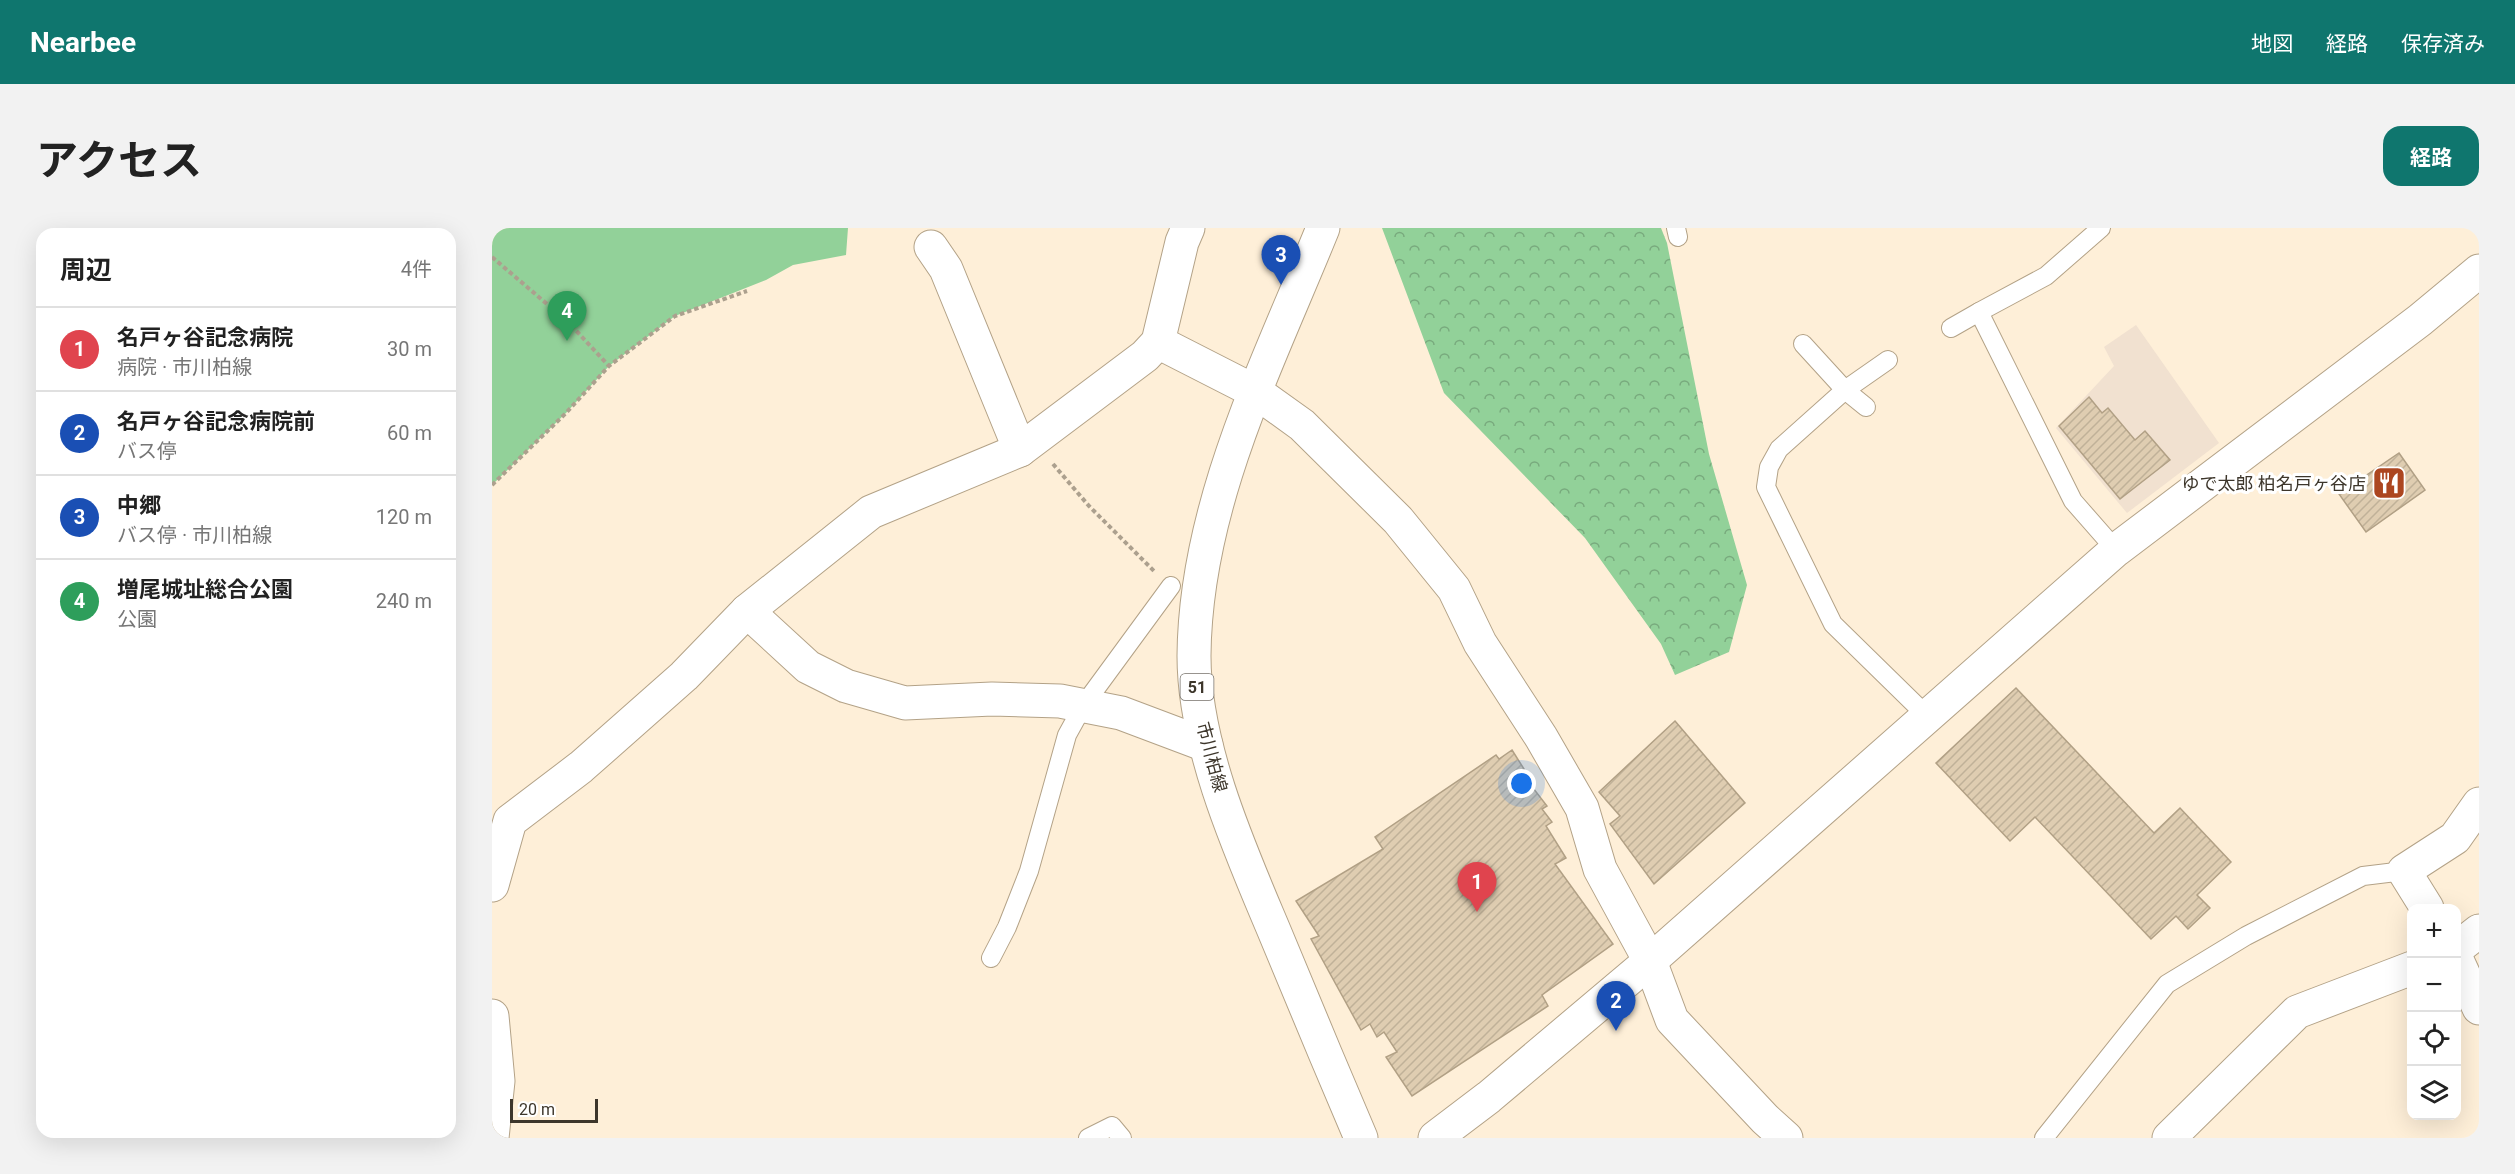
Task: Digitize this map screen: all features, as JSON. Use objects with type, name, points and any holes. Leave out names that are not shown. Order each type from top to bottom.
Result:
[{"type":"street","points":[[492,885],[510,821],[581,767],[684,676],[747,611],[871,512],[1026,445],[1145,356],[1158,342],[1182,242],[1188,228]]},
{"type":"street","name":"市川柏線","points":[[1323,228],[1256,392],[1220,490],[1207,548],[1198,605],[1194,656],[1198,703],[1206,745],[1234,832],[1361,1138]]},
{"type":"street","points":[[931,247],[946,269],[1026,445]]},
{"type":"street","points":[[1435,1138],[1489,1097],[1650,961],[2116,550],[2420,320],[2479,271]]},
{"type":"street","points":[[1158,342],[1256,392],[1302,425],[1398,520],[1454,589],[1480,643],[1541,737],[1582,808],[1600,870],[1650,961],[1672,1020],[1786,1138]]},
{"type":"street","points":[[747,611],[808,667],[846,686],[905,703],[992,699],[1060,701],[1120,713],[1206,745]]},
{"type":"street","points":[[2424,904],[2404,871],[2455,838],[2479,804]]},
{"type":"street","points":[[2461,946],[2479,931]]},
{"type":"street","points":[[2461,967],[2479,1008]]},
{"type":"street","points":[[2169,1138],[2297,1012],[2407,970]]},
{"type":"street","points":[[492,1016],[498,1081],[492,1138]]},
{"type":"lane","points":[[1950,328],[2046,276],[2101,228]]},
{"type":"lane","points":[[1979,312],[2073,501],[2116,550]]},
{"type":"lane","points":[[1803,344],[1845,390],[1866,406]]},
{"type":"lane","points":[[1888,360],[1845,390],[1779,449],[1769,466],[1766,487],[1833,624],[1927,716]]},
{"type":"lane","points":[[991,958],[1007,927],[1029,871],[1067,735],[1083,706],[1171,586]]},
{"type":"lane","points":[[2044,1138],[2167,984],[2246,936],[2363,876],[2404,871]]},
{"type":"lane","points":[[1088,1138],[1112,1126],[1122,1138]]},
{"type":"path","points":[[492,257],[568,322],[609,366]]},
{"type":"path","points":[[492,485],[566,413],[609,366],[675,316],[747,291]]},
{"type":"path","points":[[1026,445],[1171,586]]},
{"type":"shaded area","points":[[2136,325],[2219,443],[2127,513],[2056,428],[2114,366],[2104,347]]},
{"type":"green space","points":[[492,228],[848,228],[846,255],[793,265],[766,280],[675,316],[609,366],[566,413],[492,485]]},
{"type":"green space","points":[[1382,228],[1661,228],[1667,243],[1709,454],[1747,585],[1729,652],[1675,675],[1661,644],[1585,538],[1444,393]]},
{"type":"building","points":[[2089,397],[2102,413],[2108,408],[2135,440],[2145,431],[2170,460],[2120,499],[2059,426]]},
{"type":"building","points":[[2399,453],[2425,490],[2366,532],[2339,494]]},
{"type":"building","points":[[2016,688],[2154,833],[2180,808],[2231,862],[2197,895],[2210,908],[2188,929],[2176,916],[2151,939],[2035,817],[2010,841],[1936,763]]},
{"type":"building","points":[[1675,721],[1745,803],[1654,884],[1610,824],[1620,816],[1599,792]]},
{"type":"building","points":[[1512,750],[1524,769],[1520,771],[1547,806],[1542,809],[1552,822],[1546,826],[1566,858],[1555,864],[1613,944],[1542,995],[1548,1006],[1412,1096],[1386,1057],[1397,1052],[1384,1032],[1377,1037],[1370,1024],[1361,1030],[1311,939],[1319,936],[1296,901],[1383,849],[1375,837],[1496,755],[1499,759]]},
{"type":"place","name":"中郷","points":[[1281,285]]},
{"type":"place","name":"増尾城址総合公園","points":[[567,341]]},
{"type":"place","name":"ゆで太郎 柏名戸ヶ谷店","points":[[2389,483]]},
{"type":"place","name":"名戸ヶ谷記念病院","points":[[1477,912]]},
{"type":"place","name":"名戸ヶ谷記念病院前","points":[[1616,1031]]}]
